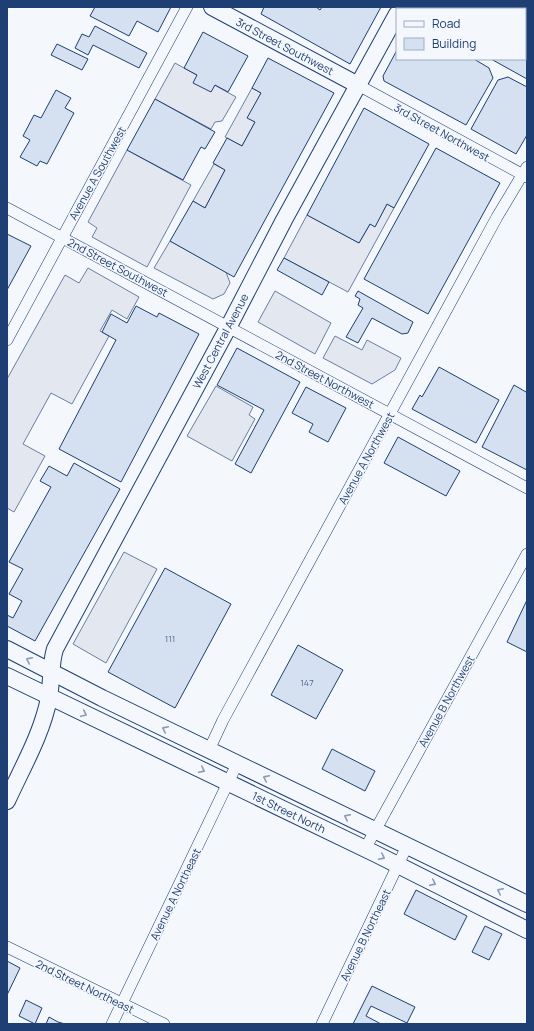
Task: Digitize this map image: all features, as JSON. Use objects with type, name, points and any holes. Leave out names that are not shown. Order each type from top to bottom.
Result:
[{"type":"main road","name":"3rd Street Southwest","points":[[212,7],[358,85]]},
{"type":"main road","name":"West Central Avenue","points":[[7,801],[45,714],[49,697],[54,648],[229,326],[284,220],[396,16]]},
{"type":"main road","name":"1st Street North","points":[[7,649],[208,750],[527,904]]},
{"type":"main road","name":"1st Street North","points":[[7,676],[365,849],[527,930]]},
{"type":"street","name":"Avenue A Southwest","points":[[7,340],[187,7]]},
{"type":"street","name":"3rd Street Northwest","points":[[358,85],[525,173]]},
{"type":"street","name":"Avenue A Northwest","points":[[208,750],[226,714],[497,217],[525,173]]},
{"type":"street","name":"2nd Street Southwest","points":[[7,208],[229,326]]},
{"type":"street","name":"2nd Street Northwest","points":[[229,326],[527,488]]},
{"type":"street","name":"Avenue B Northwest","points":[[365,849],[374,830],[527,554]]},
{"type":"street","name":"Avenue A Northeast","points":[[112,1024],[238,764]]},
{"type":"street","name":"Avenue B Northeast","points":[[322,1024],[407,846]]},
{"type":"street","name":"2nd Street Northeast","points":[[7,948],[164,1024]]},
{"type":"shaded area","points":[[175,63],[236,97],[222,121],[215,122],[211,129],[155,99]]},
{"type":"shaded area","points":[[252,88],[261,93],[248,118],[255,122],[242,146],[225,137]]},
{"type":"shaded area","points":[[127,150],[191,185],[147,267],[92,237],[97,228],[88,222]]},
{"type":"shaded area","points":[[214,164],[225,170],[205,208],[193,201]]},
{"type":"shaded area","points":[[387,204],[394,208],[348,292],[284,258],[307,215],[359,243],[370,224],[375,226]]},
{"type":"shaded area","points":[[170,241],[226,272],[230,283],[224,294],[213,299],[154,268]]},
{"type":"shaded area","points":[[88,268],[139,297],[127,319],[112,310],[100,331],[109,336],[72,404],[51,393],[23,444],[45,456],[14,512],[7,508],[7,379],[65,275],[79,283]]},
{"type":"shaded area","points":[[275,291],[331,323],[315,354],[258,322]]},
{"type":"shaded area","points":[[335,336],[362,350],[367,340],[401,358],[395,370],[372,384],[323,358]]},
{"type":"shaded area","points":[[216,386],[253,407],[249,415],[255,419],[232,461],[187,436]]},
{"type":"shaded area","points":[[124,552],[157,569],[106,663],[73,644]]},
{"type":"building","points":[[95,7],[171,7],[158,32],[137,21],[129,36],[90,16]]},
{"type":"building","points":[[264,7],[316,7],[320,10],[322,7],[381,7],[350,64],[261,14]]},
{"type":"building","points":[[523,7],[525,8],[420,8]]},
{"type":"building","points":[[526,8],[527,9],[527,79],[493,60],[526,60]]},
{"type":"building","points":[[95,26],[147,53],[139,68],[93,45],[88,55],[75,48],[82,34],[89,37]]},
{"type":"building","points":[[203,32],[248,56],[228,92],[215,85],[211,92],[193,83],[197,75],[184,68]]},
{"type":"building","points":[[57,44],[88,59],[82,70],[51,55]]},
{"type":"building","points":[[396,52],[396,60],[476,60],[489,68],[493,78],[466,125],[384,81],[383,76]]},
{"type":"building","points":[[268,58],[334,93],[234,277],[170,241],[193,201],[205,208],[225,170],[213,163],[227,138],[242,146],[255,122],[247,118],[261,93],[252,88]]},
{"type":"building","points":[[508,77],[527,87],[527,135],[516,154],[471,129],[498,80]]},
{"type":"building","points":[[56,90],[71,98],[65,108],[74,113],[47,164],[40,161],[37,166],[20,157],[30,140],[23,136],[34,115],[41,118]]},
{"type":"building","points":[[155,99],[215,132],[205,149],[201,147],[183,180],[127,150]]},
{"type":"building","points":[[364,108],[429,144],[394,208],[387,204],[375,227],[370,224],[359,243],[307,215]]},
{"type":"building","points":[[436,148],[500,183],[428,314],[364,279]]},
{"type":"building","points":[[7,234],[31,246],[7,290]]},
{"type":"building","points":[[284,258],[329,282],[322,295],[277,270]]},
{"type":"building","points":[[358,291],[413,322],[408,333],[402,334],[372,318],[358,343],[346,337],[363,308],[358,305],[360,299],[355,296]]},
{"type":"building","points":[[136,306],[157,317],[159,313],[199,334],[121,482],[59,449],[116,340],[102,332],[111,314],[127,323]]},
{"type":"building","points":[[237,348],[300,382],[251,473],[235,464],[264,410],[217,385]]},
{"type":"building","points":[[439,367],[499,400],[476,443],[412,409],[420,395],[422,397]]},
{"type":"building","points":[[514,385],[526,392],[527,390],[527,470],[482,447]]},
{"type":"building","points":[[306,387],[346,408],[328,442],[309,432],[313,424],[292,413]]},
{"type":"building","points":[[398,437],[460,471],[446,496],[384,463]]},
{"type":"building","points":[[74,463],[120,489],[35,641],[7,626],[7,615],[13,618],[22,601],[9,594],[23,569],[9,562],[51,487],[40,481],[49,466],[67,476]]},
{"type":"building","points":[[165,568],[231,604],[175,708],[108,672]]},
{"type":"building","points":[[527,600],[527,652],[507,642]]},
{"type":"building","points":[[298,645],[343,670],[316,719],[271,695]]},
{"type":"building","points":[[332,749],[375,771],[365,791],[322,769]]},
{"type":"building","points":[[416,890],[467,916],[455,940],[404,914]]},
{"type":"building","points":[[485,926],[502,934],[489,960],[472,952]]},
{"type":"building","points":[[7,961],[20,968],[7,995]]},
{"type":"building","points":[[372,986],[415,1007],[407,1023],[371,1006],[366,1016],[381,1024],[353,1024]]},
{"type":"building","points":[[26,1000],[42,1008],[35,1024],[19,1016]]},
{"type":"building","points":[[49,1017],[58,1022],[65,1024],[46,1024]]}]
